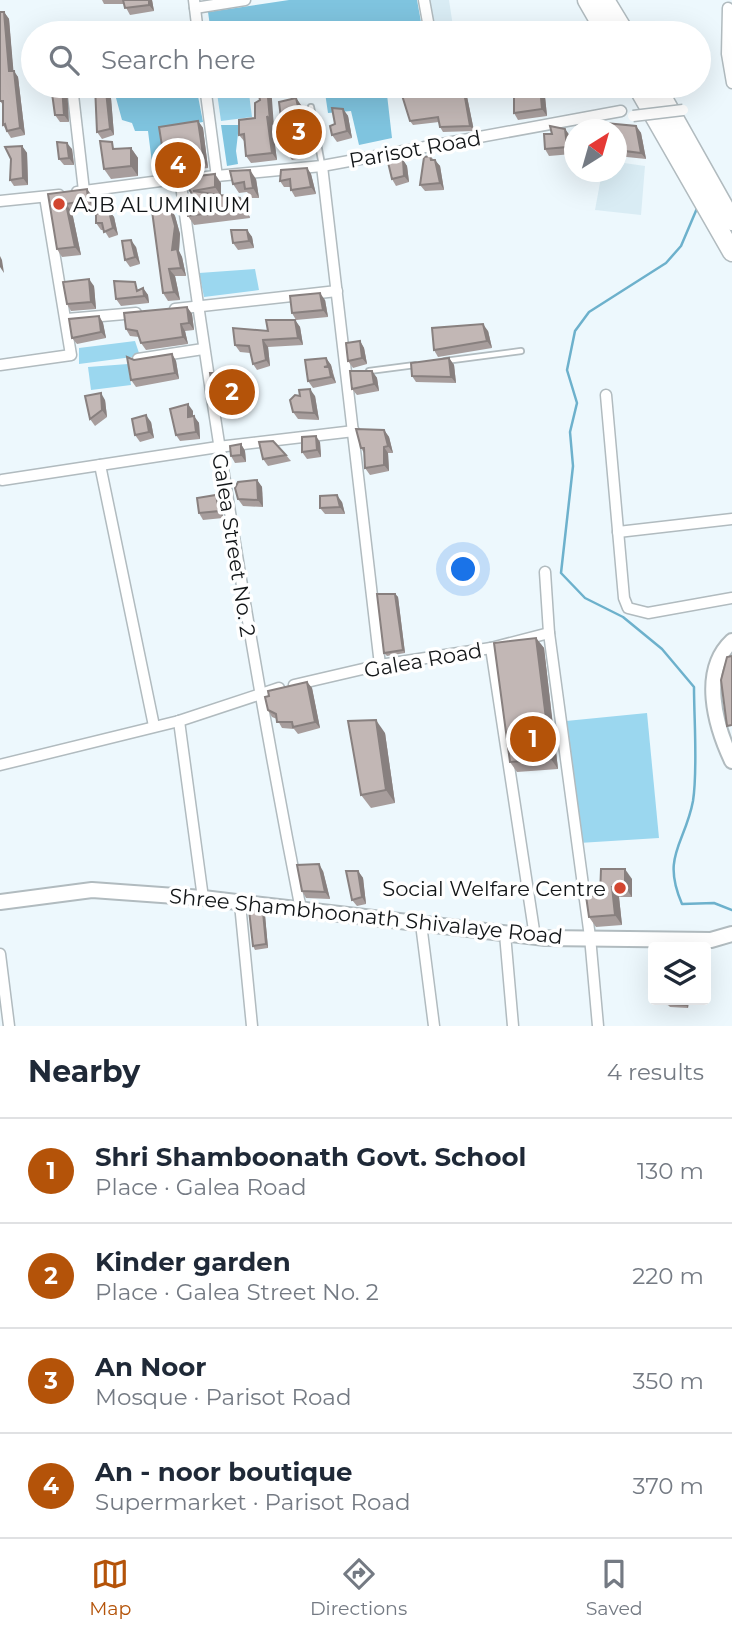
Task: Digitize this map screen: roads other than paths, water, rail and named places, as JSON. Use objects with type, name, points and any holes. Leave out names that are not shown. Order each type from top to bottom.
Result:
[{"type":"highway","points":[[587,0],[599,21]]},
{"type":"highway","points":[[605,0],[618,21]]},
{"type":"highway","points":[[644,98],[732,252]]},
{"type":"highway","points":[[663,98],[732,221]]},
{"type":"street","points":[[195,4],[245,0]]},
{"type":"street","points":[[424,0],[428,21]]},
{"type":"street","points":[[728,8],[727,54],[732,83]]},
{"type":"street","points":[[73,98],[84,191]]},
{"type":"street","points":[[207,98],[217,177]]},
{"type":"street","points":[[633,116],[683,110]]},
{"type":"street","name":"Parisot Road","points":[[0,200],[44,197],[180,178],[217,177],[322,166],[621,111]]},
{"type":"street","points":[[322,166],[380,666]]},
{"type":"street","name":"Galea Street No. 2","points":[[180,178],[218,447],[258,693],[301,910]]},
{"type":"street","points":[[0,365],[71,355],[44,197]]},
{"type":"street","points":[[158,311],[337,291]]},
{"type":"street","points":[[66,319],[145,312]]},
{"type":"street","points":[[138,359],[204,349]]},
{"type":"street","points":[[606,395],[618,532],[628,608],[648,613],[732,598]]},
{"type":"street","points":[[2,480],[218,447],[354,431]]},
{"type":"street","points":[[100,466],[154,726]]},
{"type":"street","points":[[618,532],[732,519]]},
{"type":"street","points":[[545,572],[549,633],[590,937],[598,1026]]},
{"type":"street","name":"Galea Road","points":[[0,765],[178,720],[258,693],[380,666],[491,648],[549,633]]},
{"type":"street","points":[[732,641],[719,657],[713,670],[713,685],[725,746],[732,761]]},
{"type":"street","points":[[491,648],[535,937]]},
{"type":"street","points":[[178,720],[203,898]]},
{"type":"street","name":"Shree Shambhoonath Shivalaye Road","points":[[0,902],[92,890],[203,898],[535,937],[711,940],[732,934]]},
{"type":"street","points":[[240,904],[252,1026]]},
{"type":"street","points":[[421,924],[434,1026]]},
{"type":"street","points":[[505,934],[513,1026]]},
{"type":"street","points":[[0,954],[9,1026]]},
{"type":"lane","points":[[311,107],[322,166]]},
{"type":"lane","points":[[441,362],[521,351]]},
{"type":"lane","points":[[347,374],[427,364]]},
{"type":"waterway","points":[[698,206],[681,246],[666,263],[589,312],[575,331],[567,370],[577,403],[570,432],[573,466],[561,573],[585,598],[623,617],[662,649],[694,687],[696,760],[693,801],[674,862],[676,888],[682,904],[714,903],[732,910]]},
{"type":"place","name":"An Noor","points":[[299,132]]},
{"type":"place","name":"An - noor boutique","points":[[178,165]]},
{"type":"place","name":"AJB ALUMINIUM","points":[[59,204]]},
{"type":"place","name":"Kinder garden","points":[[232,392]]},
{"type":"place","name":"Shri Shamboonath Govt. School","points":[[533,739]]},
{"type":"place","name":"Social Welfare Centre","points":[[620,888]]}]
